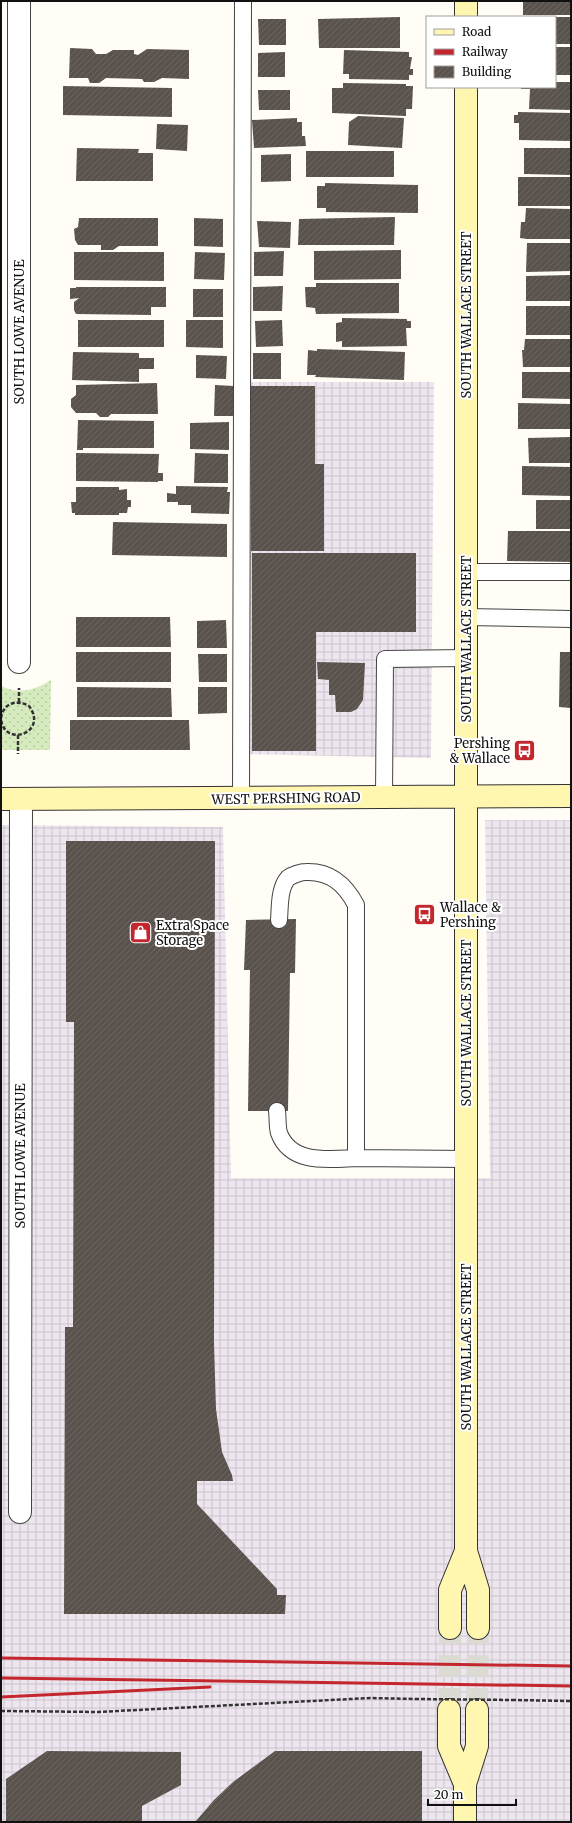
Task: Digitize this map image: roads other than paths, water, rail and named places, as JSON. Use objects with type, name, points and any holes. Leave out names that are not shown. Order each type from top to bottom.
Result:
[{"type":"street","name":"SOUTH LOWE AVENUE","points":[[19,1],[19,662]]},
{"type":"street","points":[[466,1],[466,16]]},
{"type":"street","name":"SOUTH WALLACE STREET","points":[[466,88],[466,1551],[478,1590],[478,1628]]},
{"type":"street","name":"WEST PERSHING ROAD","points":[[11,799],[571,796]]},
{"type":"street","name":"SOUTH LOWE AVENUE","points":[[11,799],[20,1512]]},
{"type":"street","name":"SOUTH WALLACE STREET","points":[[450,1628],[450,1590],[466,1551]]},
{"type":"street","points":[[450,1710],[449,1746],[465,1784]]},
{"type":"street","points":[[465,1822],[465,1784],[477,1746],[477,1710]]},
{"type":"lane","points":[[241,798],[243,1]]},
{"type":"lane","points":[[466,572],[571,572]]},
{"type":"lane","points":[[466,617],[571,619]]},
{"type":"lane","points":[[384,797],[385,659],[466,658]]},
{"type":"lane","points":[[279,920],[282,889],[289,877],[302,872],[327,874],[341,883],[356,905],[356,1158]]},
{"type":"lane","points":[[277,1111],[279,1132],[286,1145],[296,1154],[316,1159],[466,1159]]},
{"type":"tunnel","points":[[449,1710],[450,1628]]},
{"type":"tunnel","points":[[477,1710],[478,1628]]},
{"type":"railway","points":[[1,1658],[571,1666]]},
{"type":"railway","points":[[1,1678],[571,1686]]},
{"type":"railway","points":[[1,1697],[210,1687]]},
{"type":"place","name":"Pershing & Wallace","points":[[525,750]]},
{"type":"place","name":"Wallace & Pershing","points":[[424,914]]},
{"type":"place","name":"Extra Space Storage","points":[[140,932]]}]
